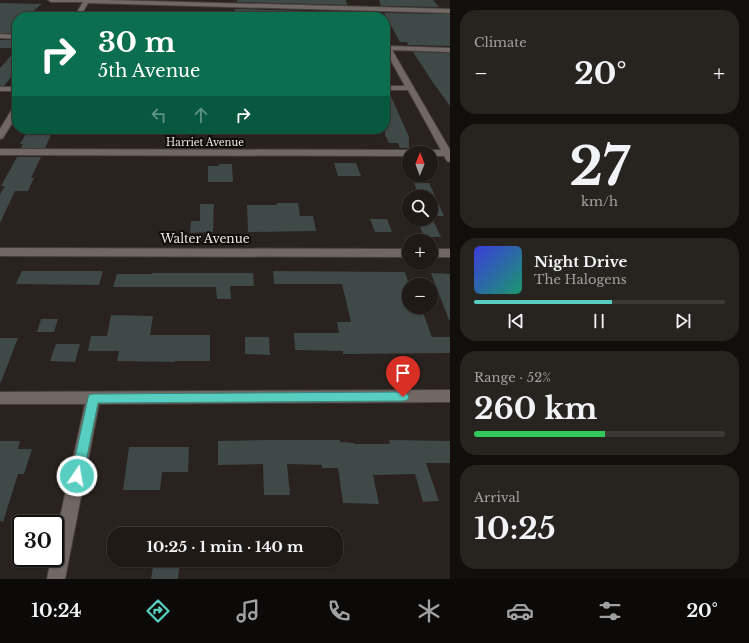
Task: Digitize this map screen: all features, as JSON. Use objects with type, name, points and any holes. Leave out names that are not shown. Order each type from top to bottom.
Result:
[{"type":"street","points":[[51,0],[450,10]]},
{"type":"street","points":[[80,12],[86,0]]},
{"type":"street","points":[[361,0],[368,12]]},
{"type":"street","points":[[0,36],[12,37]]},
{"type":"street","points":[[390,47],[450,50]]},
{"type":"street","points":[[390,54],[449,155]]},
{"type":"street","points":[[390,88],[409,88]]},
{"type":"street","points":[[0,89],[12,89]]},
{"type":"street","points":[[0,136],[12,116]]},
{"type":"street","name":"Harriet Avenue","points":[[0,152],[402,153]]},
{"type":"street","points":[[438,154],[449,155]]},
{"type":"street","name":"Walter Avenue","points":[[0,252],[402,253]]},
{"type":"street","points":[[438,253],[450,253]]},
{"type":"street","points":[[0,398],[450,396]]},
{"type":"street","points":[[56,579],[93,398]]},
{"type":"building","points":[[237,0],[346,0],[347,5],[237,2]]},
{"type":"building","points":[[379,0],[433,0],[439,7],[381,6]]},
{"type":"building","points":[[0,3],[42,4],[32,12],[12,12],[12,34],[0,33]]},
{"type":"building","points":[[235,9],[350,12],[234,12]]},
{"type":"building","points":[[390,13],[450,14],[450,46],[408,45],[407,42],[400,42],[390,24]]},
{"type":"building","points":[[0,40],[12,40],[12,48],[0,48]]},
{"type":"building","points":[[413,52],[450,53],[450,106],[434,84]]},
{"type":"building","points":[[12,55],[12,76],[4,86],[0,86],[0,68]]},
{"type":"building","points":[[390,94],[409,137],[409,146],[402,146],[402,148],[400,148],[398,143],[389,143],[385,134],[390,134]]},
{"type":"building","points":[[26,134],[52,134],[45,148],[21,148],[23,144],[20,144]]},
{"type":"building","points":[[17,157],[41,157],[31,178],[34,178],[28,191],[15,191],[0,223],[0,194],[5,186],[1,186]]},
{"type":"building","points":[[334,163],[356,163],[361,176],[338,176]]},
{"type":"building","points":[[219,164],[232,164],[233,182],[208,182],[208,166],[219,166]]},
{"type":"building","points":[[414,183],[429,183],[432,190],[417,190]]},
{"type":"building","points":[[277,203],[298,203],[300,216],[313,216],[316,231],[248,232],[247,205],[277,205]]},
{"type":"building","points":[[438,203],[444,216],[438,216]]},
{"type":"building","points":[[200,204],[214,204],[213,232],[190,233],[191,221],[200,221]]},
{"type":"building","points":[[370,219],[387,219],[392,232],[375,232]]},
{"type":"building","points":[[420,226],[436,226],[441,237],[438,237],[438,234],[423,234]]},
{"type":"building","points":[[22,271],[103,271],[99,285],[16,284]]},
{"type":"building","points":[[273,271],[405,272],[407,278],[402,278],[402,314],[424,314],[432,337],[450,337],[450,353],[343,354],[343,351],[295,350],[294,333],[339,333],[337,322],[351,322],[342,284],[274,284]]},
{"type":"building","points":[[253,273],[254,286],[230,286],[231,299],[217,299],[216,287],[113,287],[117,274]]},
{"type":"building","points":[[431,273],[450,274],[450,320],[438,291],[438,278],[433,278]]},
{"type":"building","points":[[111,315],[153,316],[150,335],[210,335],[210,361],[117,361],[119,351],[88,351],[91,336],[107,336]]},
{"type":"building","points":[[41,319],[58,319],[54,332],[37,332]]},
{"type":"building","points":[[245,337],[269,337],[270,355],[245,354]]},
{"type":"building","points":[[0,338],[18,338],[1,382],[0,382]]},
{"type":"building","points":[[56,344],[80,344],[75,362],[50,361]]},
{"type":"building","points":[[340,440],[340,442],[355,444],[390,444],[389,440],[450,441],[450,463],[426,463],[439,501],[423,502],[415,474],[373,475],[379,504],[343,503],[338,468],[322,468],[322,465],[287,464],[290,495],[264,495],[263,464],[218,465],[218,441]]},
{"type":"building","points":[[0,441],[20,441],[18,449],[32,449],[24,474],[18,474],[3,522],[0,521]]},
{"type":"building","points":[[129,447],[189,447],[188,472],[162,472],[160,490],[123,490]]},
{"type":"building","points":[[153,567],[179,567],[178,579],[151,579]]},
{"type":"route","points":[[77,476],[93,398],[403,397]]}]
